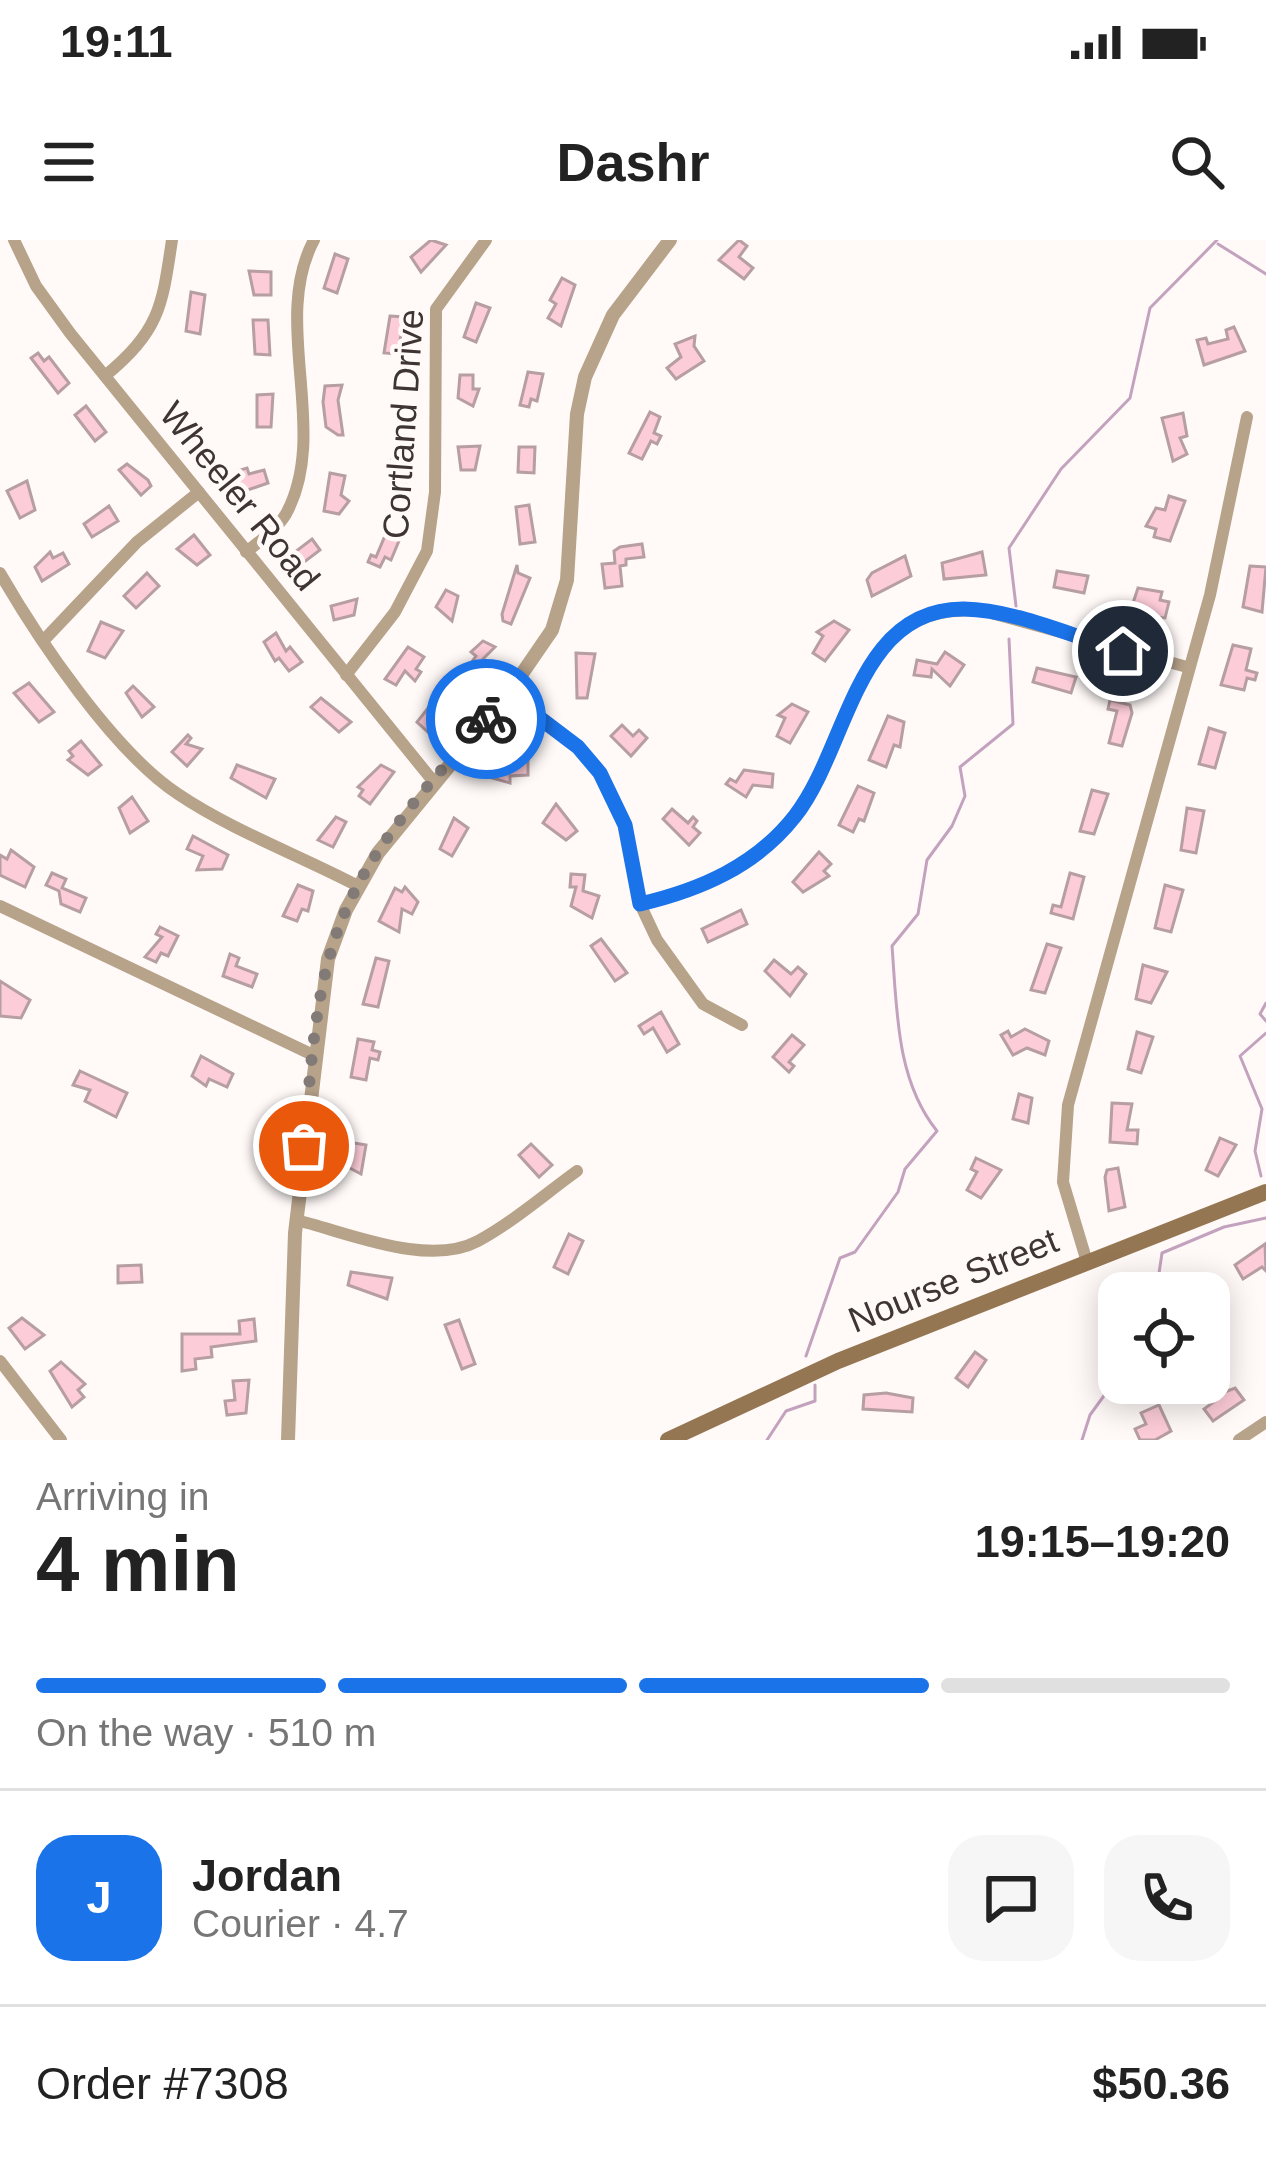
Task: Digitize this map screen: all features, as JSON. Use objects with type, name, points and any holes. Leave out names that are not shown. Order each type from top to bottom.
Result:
[{"type":"main road","name":"Nourse Street","points":[[668,1440],[784,1384],[1266,1192]]},
{"type":"street","name":"Wheeler Road","points":[[14,240],[36,286],[105,376],[433,781]]},
{"type":"street","points":[[105,376],[152,330],[166,289],[172,240]]},
{"type":"street","points":[[246,552],[284,517],[297,481],[300,287],[314,240]]},
{"type":"street","name":"Cortland Drive","points":[[346,675],[395,612],[428,551],[435,492],[436,309],[486,240]]},
{"type":"street","points":[[288,1440],[296,1220],[328,959],[358,886],[433,781],[508,694],[552,630],[565,593],[577,414],[584,377],[606,326],[670,240]]},
{"type":"street","points":[[1087,1262],[1063,1182],[1064,1125],[1215,576],[1247,417]]},
{"type":"street","points":[[43,641],[137,542],[199,492]]},
{"type":"street","points":[[0,573],[43,641],[135,756],[176,794],[358,886]]},
{"type":"street","points":[[640,904],[710,883],[779,834],[826,766],[869,667],[896,633],[916,621],[951,610],[984,611],[1187,668]]},
{"type":"street","points":[[508,694],[578,747],[600,773],[625,825],[640,904],[690,991],[742,1025]]},
{"type":"street","points":[[0,906],[313,1055]]},
{"type":"street","points":[[296,1220],[414,1247],[456,1248],[476,1242],[578,1171]]},
{"type":"street","points":[[0,1361],[61,1440]]},
{"type":"street","points":[[1240,1440],[1266,1422]]},
{"type":"building","points":[[431,240],[446,245],[421,272],[411,257]]},
{"type":"building","points":[[739,240],[747,246],[739,257],[753,268],[744,279],[719,260]]},
{"type":"building","points":[[335,254],[348,259],[337,293],[324,288]]},
{"type":"building","points":[[249,271],[271,272],[271,295],[254,295]]},
{"type":"building","points":[[562,278],[575,285],[561,326],[548,318],[556,304],[550,300]]},
{"type":"building","points":[[191,292],[205,295],[200,334],[186,331]]},
{"type":"building","points":[[476,303],[490,308],[476,342],[464,337]]},
{"type":"building","points":[[390,316],[405,317],[397,354],[384,353]]},
{"type":"building","points":[[253,320],[268,320],[270,355],[255,354]]},
{"type":"building","points":[[1234,327],[1245,351],[1204,365],[1197,340],[1206,338],[1208,344],[1228,339],[1226,330]]},
{"type":"building","points":[[695,336],[694,346],[704,361],[676,379],[667,368],[681,357],[675,344]]},
{"type":"building","points":[[38,353],[44,361],[49,357],[69,383],[58,393],[31,358]]},
{"type":"building","points":[[528,372],[543,374],[537,401],[531,399],[529,407],[520,405]]},
{"type":"building","points":[[460,375],[473,375],[473,389],[479,389],[473,406],[458,398]]},
{"type":"building","points":[[342,385],[338,400],[343,435],[338,435],[326,427],[323,402],[325,386]]},
{"type":"building","points":[[273,394],[271,427],[257,427],[257,395]]},
{"type":"building","points":[[86,406],[106,432],[95,441],[75,415]]},
{"type":"building","points":[[650,412],[660,417],[654,433],[661,436],[657,444],[651,441],[642,459],[629,453]]},
{"type":"building","points":[[1183,413],[1187,436],[1180,438],[1187,454],[1173,461],[1162,418]]},
{"type":"building","points":[[480,446],[475,470],[461,470],[458,447]]},
{"type":"building","points":[[519,447],[535,447],[534,473],[518,472]]},
{"type":"building","points":[[392,459],[406,459],[406,487],[392,485]]},
{"type":"building","points":[[127,464],[151,486],[141,495],[119,470]]},
{"type":"building","points":[[247,468],[249,474],[264,470],[268,483],[236,494],[233,480],[239,479],[237,471]]},
{"type":"building","points":[[330,473],[345,476],[341,495],[349,501],[339,514],[324,511]]},
{"type":"building","points":[[27,481],[35,510],[20,518],[7,491]]},
{"type":"building","points":[[1169,496],[1185,501],[1170,541],[1154,537],[1156,529],[1146,526],[1156,508],[1165,510]]},
{"type":"building","points":[[529,505],[535,542],[520,544],[516,507]]},
{"type":"building","points":[[109,506],[118,521],[92,537],[84,524]]},
{"type":"building","points":[[387,531],[401,536],[391,560],[385,557],[380,567],[368,562],[371,555],[376,557]]},
{"type":"building","points":[[194,535],[210,555],[197,565],[177,549]]},
{"type":"building","points":[[312,539],[320,550],[299,566],[291,555]]},
{"type":"building","points":[[642,544],[644,557],[626,559],[626,565],[620,566],[622,586],[605,588],[602,564],[615,563],[614,551],[620,547]]},
{"type":"building","points":[[50,552],[53,558],[63,553],[69,564],[42,581],[35,567]]},
{"type":"building","points":[[982,552],[986,575],[944,579],[942,563]]},
{"type":"building","points":[[905,556],[911,576],[872,596],[867,580],[872,573]]},
{"type":"building","points":[[517,565],[518,573],[530,578],[511,624],[503,621],[502,614]]},
{"type":"building","points":[[1250,566],[1266,567],[1262,612],[1243,607]]},
{"type":"building","points":[[1057,571],[1088,576],[1084,593],[1054,587]]},
{"type":"building","points":[[147,573],[159,586],[136,608],[124,596]]},
{"type":"building","points":[[1138,588],[1162,592],[1160,600],[1169,602],[1165,618],[1129,615]]},
{"type":"building","points":[[446,590],[458,596],[452,621],[436,607]]},
{"type":"building","points":[[357,599],[354,615],[334,620],[331,606]]},
{"type":"building","points":[[834,621],[849,630],[825,661],[813,653],[823,636],[817,632]]},
{"type":"building","points":[[101,622],[123,631],[105,658],[88,651]]},
{"type":"building","points":[[276,633],[286,651],[290,647],[302,662],[289,671],[279,658],[275,661],[264,642]]},
{"type":"building","points":[[483,641],[495,647],[483,659],[486,670],[477,678],[466,670],[476,656],[471,652]]},
{"type":"building","points":[[1233,645],[1251,649],[1246,670],[1257,673],[1255,680],[1247,678],[1244,690],[1221,685]]},
{"type":"building","points":[[408,647],[424,657],[416,669],[421,672],[415,681],[405,671],[396,685],[385,679]]},
{"type":"building","points":[[945,652],[964,665],[950,686],[932,669],[931,677],[914,675],[917,660],[937,664]]},
{"type":"building","points":[[576,653],[595,654],[587,698],[577,698]]},
{"type":"building","points":[[1037,668],[1076,677],[1071,693],[1033,682]]},
{"type":"building","points":[[29,683],[54,712],[39,722],[14,693]]},
{"type":"building","points":[[133,686],[154,707],[142,717],[126,693]]},
{"type":"building","points":[[444,688],[455,698],[429,733],[417,722]]},
{"type":"building","points":[[321,698],[351,722],[339,732],[311,707]]},
{"type":"building","points":[[1110,700],[1130,705],[1122,746],[1109,743],[1117,711],[1108,709]]},
{"type":"building","points":[[792,704],[808,712],[790,743],[777,736],[785,718],[778,715]]},
{"type":"building","points":[[888,716],[904,722],[900,747],[894,745],[886,767],[869,760]]},
{"type":"building","points":[[622,725],[633,736],[639,730],[647,738],[631,756],[611,736]]},
{"type":"building","points":[[1209,728],[1225,733],[1215,768],[1199,764]]},
{"type":"building","points":[[188,735],[186,744],[202,749],[187,766],[172,752]]},
{"type":"building","points":[[81,741],[101,765],[88,775],[68,760],[73,756],[69,751]]},
{"type":"building","points":[[528,760],[528,775],[510,776],[510,783],[489,777],[488,764]]},
{"type":"building","points":[[237,765],[275,779],[266,798],[231,778]]},
{"type":"building","points":[[381,765],[394,772],[370,804],[359,796],[363,790],[358,787]]},
{"type":"building","points":[[744,770],[773,774],[772,787],[753,785],[746,797],[726,784],[730,779],[736,782]]},
{"type":"building","points":[[858,786],[874,793],[864,821],[859,819],[853,832],[839,825]]},
{"type":"building","points":[[1092,790],[1108,794],[1094,834],[1080,831]]},
{"type":"building","points":[[132,797],[148,821],[130,833],[119,808]]},
{"type":"building","points":[[556,804],[577,831],[566,840],[543,823]]},
{"type":"building","points":[[1187,808],[1204,811],[1196,853],[1181,850]]},
{"type":"building","points":[[672,809],[688,823],[693,817],[697,821],[693,827],[700,833],[689,845],[663,819]]},
{"type":"building","points":[[336,817],[346,822],[333,847],[318,840]]},
{"type":"building","points":[[454,818],[468,828],[452,856],[440,849]]},
{"type":"building","points":[[193,836],[228,855],[222,869],[197,870],[203,856],[187,849]]},
{"type":"building","points":[[11,850],[34,867],[25,887],[0,875],[0,855],[7,859]]},
{"type":"building","points":[[819,852],[831,864],[824,871],[829,876],[803,892],[793,882]]},
{"type":"building","points":[[52,873],[66,879],[62,888],[86,898],[80,912],[61,904],[59,891],[46,885]]},
{"type":"building","points":[[1070,873],[1084,877],[1073,919],[1051,913],[1053,905],[1061,907]]},
{"type":"building","points":[[571,874],[585,875],[583,891],[599,896],[592,918],[571,906],[576,887],[570,887]]},
{"type":"building","points":[[298,885],[313,891],[308,911],[302,909],[297,921],[283,916]]},
{"type":"building","points":[[1165,885],[1183,890],[1171,932],[1155,928]]},
{"type":"building","points":[[405,887],[418,902],[412,914],[402,909],[399,932],[379,921],[395,888],[402,892]]},
{"type":"building","points":[[741,910],[747,924],[708,942],[702,929]]},
{"type":"building","points":[[160,927],[178,936],[168,956],[161,953],[156,962],[145,957],[162,937],[156,934]]},
{"type":"building","points":[[601,939],[627,973],[615,981],[591,946]]},
{"type":"building","points":[[1047,944],[1061,948],[1045,993],[1031,990]]},
{"type":"building","points":[[230,954],[239,958],[236,966],[257,974],[252,987],[223,976]]},
{"type":"building","points":[[376,958],[389,961],[378,1007],[363,1004]]},
{"type":"building","points":[[774,960],[791,974],[798,967],[806,974],[790,996],[765,971]]},
{"type":"building","points":[[1143,965],[1167,972],[1151,1003],[1136,999]]},
{"type":"building","points":[[0,981],[30,1000],[21,1018],[0,1016]]},
{"type":"building","points":[[661,1012],[679,1044],[667,1052],[653,1028],[644,1034],[639,1026]]},
{"type":"building","points":[[1025,1029],[1049,1041],[1045,1055],[1027,1048],[1013,1055],[1001,1035],[1008,1031],[1011,1037]]},
{"type":"building","points":[[1137,1032],[1153,1037],[1141,1073],[1128,1069]]},
{"type":"building","points":[[792,1035],[804,1045],[789,1062],[794,1066],[789,1072],[773,1057]]},
{"type":"building","points":[[358,1039],[374,1042],[372,1050],[380,1052],[378,1060],[370,1058],[366,1080],[351,1077]]},
{"type":"building","points":[[201,1056],[233,1074],[227,1087],[209,1079],[206,1086],[192,1076]]},
{"type":"building","points":[[80,1071],[127,1093],[116,1117],[85,1101],[90,1090],[73,1085]]},
{"type":"building","points":[[1019,1094],[1032,1098],[1028,1123],[1013,1119]]},
{"type":"building","points":[[1112,1103],[1132,1104],[1127,1130],[1138,1130],[1137,1144],[1110,1142]]},
{"type":"building","points":[[1220,1138],[1236,1145],[1218,1176],[1206,1170]]},
{"type":"building","points":[[348,1142],[366,1145],[361,1174],[344,1165]]},
{"type":"building","points":[[531,1144],[552,1165],[539,1177],[519,1155]]},
{"type":"building","points":[[976,1158],[1001,1170],[981,1198],[967,1190],[977,1172],[971,1169]]},
{"type":"building","points":[[1118,1168],[1125,1207],[1109,1211],[1105,1177],[1107,1170]]},
{"type":"building","points":[[569,1234],[583,1241],[568,1274],[554,1267]]},
{"type":"building","points":[[1265,1244],[1266,1271],[1262,1267],[1243,1279],[1235,1265]]},
{"type":"building","points":[[141,1265],[142,1282],[118,1283],[118,1266]]},
{"type":"building","points":[[351,1272],[392,1278],[387,1299],[348,1285]]},
{"type":"building","points":[[22,1318],[44,1335],[25,1349],[9,1328]]},
{"type":"building","points":[[254,1319],[256,1341],[211,1347],[212,1357],[195,1359],[196,1369],[182,1371],[182,1334],[240,1334],[239,1321]]},
{"type":"building","points":[[459,1320],[475,1364],[462,1369],[445,1325]]},
{"type":"building","points":[[975,1352],[986,1360],[968,1387],[956,1378]]},
{"type":"building","points":[[61,1362],[85,1384],[78,1390],[84,1397],[72,1407],[50,1371]]},
{"type":"building","points":[[249,1380],[246,1413],[227,1415],[225,1401],[235,1400],[233,1381]]},
{"type":"building","points":[[1235,1388],[1244,1400],[1213,1421],[1204,1409],[1211,1404],[1230,1404],[1230,1390]]},
{"type":"building","points":[[864,1395],[913,1398],[912,1412],[863,1409]]},
{"type":"building","points":[[1159,1405],[1171,1431],[1155,1440],[1140,1440],[1135,1429],[1146,1424],[1141,1413]]},
{"type":"waterway","points":[[1016,606],[1009,548],[1061,469],[1130,398],[1150,308],[1217,240]]},
{"type":"waterway","points":[[1218,244],[1266,274]]},
{"type":"waterway","points":[[806,1356],[840,1258],[855,1252],[898,1192],[905,1169],[937,1131],[913,1090],[906,1067],[892,946],[918,914],[927,860],[952,826],[965,796],[960,767],[1013,724],[1009,639]]},
{"type":"waterway","points":[[1266,1003],[1260,1014],[1266,1021]]},
{"type":"waterway","points":[[1261,1176],[1255,1151],[1262,1109],[1240,1056],[1266,1033]]},
{"type":"waterway","points":[[1159,1272],[1162,1253],[1224,1227],[1266,1218]]},
{"type":"waterway","points":[[767,1440],[786,1411],[815,1401],[815,1385]]},
{"type":"waterway","points":[[1082,1440],[1098,1404]]},
{"type":"way so far","points":[[304,1146],[328,959],[346,910],[393,832],[486,719]]},
{"type":"route","points":[[486,719],[508,694],[593,763],[625,825],[640,904],[710,883],[779,834],[826,766],[869,667],[905,626],[951,610],[984,611],[1123,651]]}]
